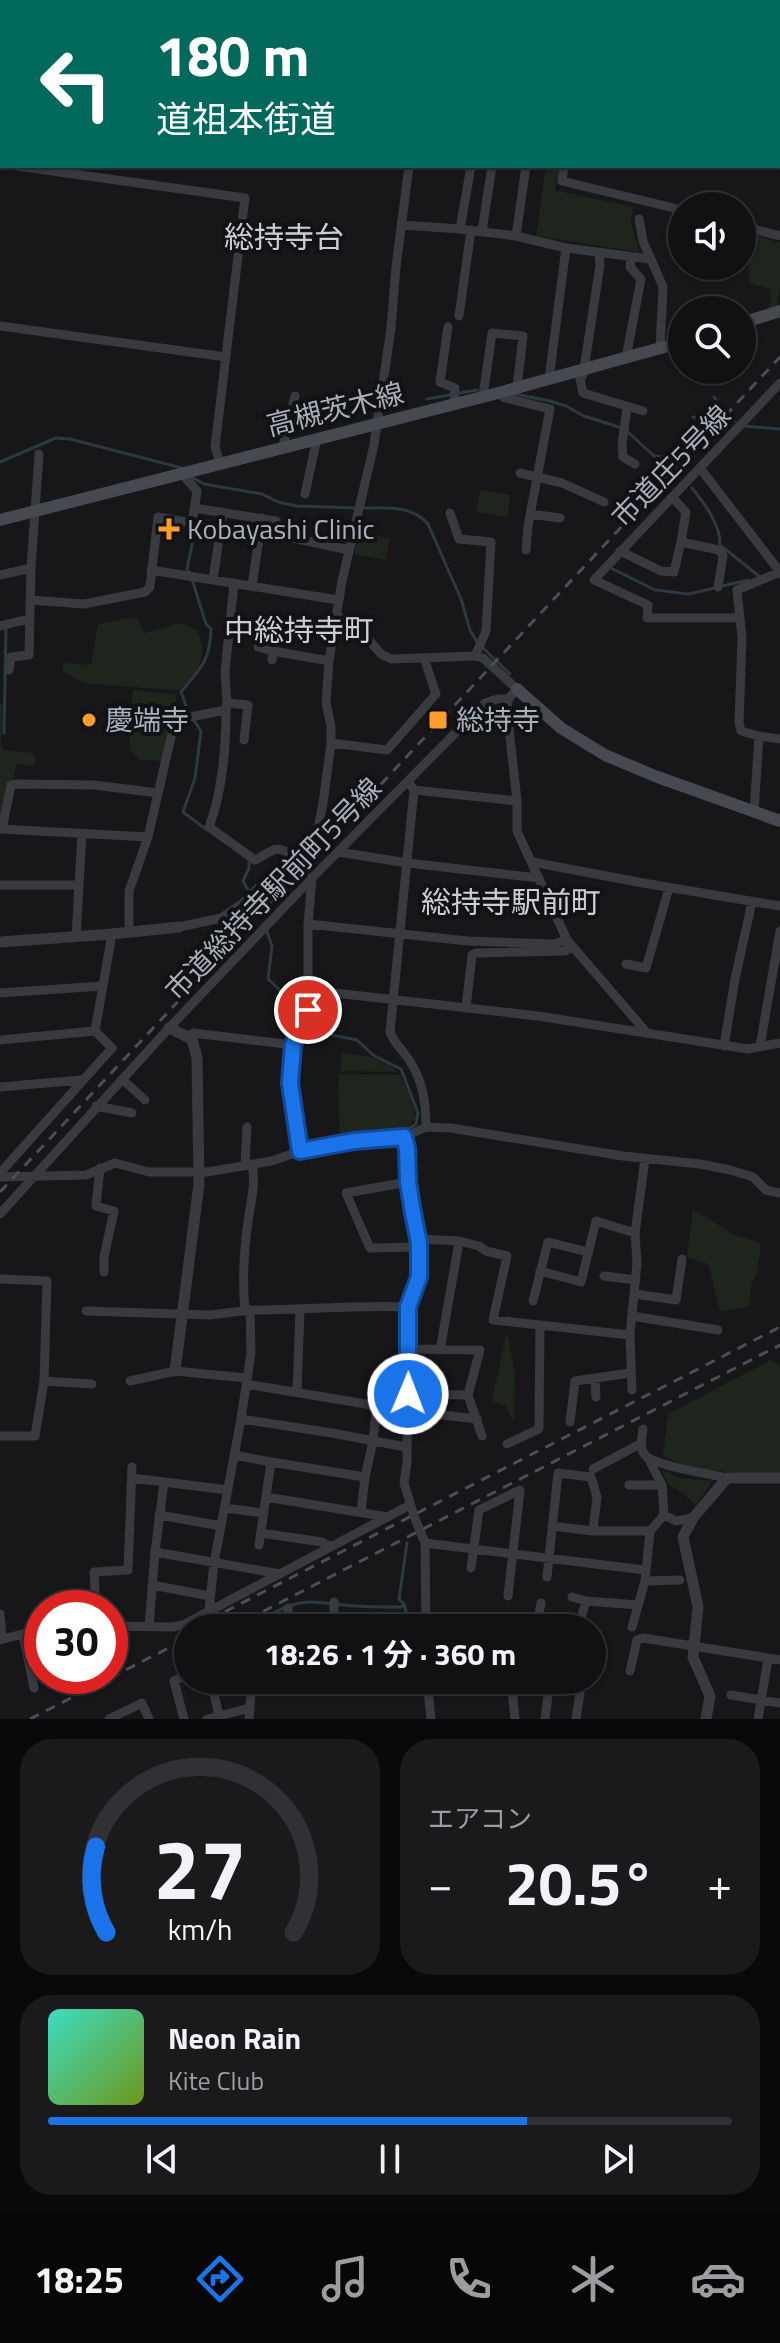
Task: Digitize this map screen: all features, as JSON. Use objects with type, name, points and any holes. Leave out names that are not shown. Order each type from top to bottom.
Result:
[{"type":"main road","points":[[756,319],[780,311]]},
{"type":"main road","name":"高槻茨木線","points":[[0,520],[498,393],[668,346]]},
{"type":"main road","points":[[513,694],[605,755],[780,821]]},
{"type":"street","points":[[31,168],[245,198],[215,447],[220,463]]},
{"type":"street","points":[[0,942],[179,927],[221,918],[242,904],[318,829],[331,743],[326,703],[329,661],[338,600],[378,422],[409,168]]},
{"type":"street","points":[[460,229],[471,168]]},
{"type":"street","points":[[459,316],[492,168]]},
{"type":"street","points":[[516,236],[526,168]]},
{"type":"street","points":[[564,168],[562,181],[668,207]]},
{"type":"street","points":[[649,202],[642,206],[639,219],[641,241],[661,287],[662,308]]},
{"type":"street","points":[[639,219],[643,241],[663,287],[660,348]]},
{"type":"street","points":[[402,225],[516,236],[566,248],[650,259]]},
{"type":"street","points":[[756,230],[780,236]]},
{"type":"street","points":[[549,379],[566,248]]},
{"type":"street","points":[[599,253],[586,368],[580,379],[583,393],[643,411]]},
{"type":"street","points":[[626,358],[641,279],[630,267],[631,258]]},
{"type":"street","points":[[0,326],[226,357]]},
{"type":"street","points":[[448,327],[440,382],[455,388],[454,404]]},
{"type":"street","points":[[483,396],[492,333],[523,336],[517,387]]},
{"type":"street","name":"市道庄5号線","points":[[739,618],[647,618],[648,605],[594,580],[780,383]]},
{"type":"street","points":[[498,393],[505,398],[550,409],[526,550]]},
{"type":"street","points":[[283,446],[295,396]]},
{"type":"street","points":[[627,407],[623,457],[635,464]]},
{"type":"street","points":[[311,487],[317,438]]},
{"type":"street","points":[[9,670],[11,657],[29,655],[39,454]]},
{"type":"street","points":[[700,468],[780,572],[737,590],[742,638],[741,731],[780,739]]},
{"type":"street","points":[[520,473],[562,483],[592,502],[604,502]]},
{"type":"street","points":[[30,600],[84,604],[145,592],[150,587],[158,517],[192,523],[197,491],[182,474]]},
{"type":"street","points":[[620,551],[661,571],[674,572],[686,512],[672,497]]},
{"type":"street","points":[[194,508],[276,521]]},
{"type":"street","points":[[213,580],[223,512]]},
{"type":"street","points":[[450,513],[459,539],[491,542],[486,631],[475,656]]},
{"type":"street","points":[[530,514],[560,518]]},
{"type":"street","points":[[252,586],[262,518]]},
{"type":"street","points":[[293,538],[349,550]]},
{"type":"street","points":[[681,542],[719,550],[723,556],[718,587]]},
{"type":"street","points":[[0,575],[31,568]]},
{"type":"street","points":[[151,570],[338,600]]},
{"type":"street","points":[[234,583],[225,672],[226,732],[215,812],[209,827],[255,860],[282,848],[310,868],[308,1010],[293,1045],[290,1083],[300,1151]]},
{"type":"street","points":[[336,615],[360,630],[381,654],[391,659],[475,656],[483,658],[506,679],[513,694],[507,710],[517,801],[517,831],[570,944],[647,1033]]},
{"type":"street","points":[[0,626],[29,619]]},
{"type":"street","points":[[258,647],[272,656],[329,661]]},
{"type":"street","points":[[331,743],[387,750],[436,694],[424,658]]},
{"type":"street","name":"市道総持寺駅前町5号線","points":[[0,1214],[96,1106],[312,878],[411,785],[485,703],[513,694]]},
{"type":"street","points":[[129,931],[129,891],[148,837],[175,720],[226,706],[248,705],[244,740]]},
{"type":"street","points":[[754,812],[759,736]]},
{"type":"street","points":[[148,837],[1,829],[11,785],[94,785],[158,793]]},
{"type":"street","points":[[426,1127],[426,1104],[419,1079],[390,1032],[408,863],[411,785],[517,801]]},
{"type":"street","points":[[76,937],[82,834]]},
{"type":"street","points":[[338,852],[539,878]]},
{"type":"street","points":[[532,862],[780,906]]},
{"type":"street","points":[[0,885],[79,885]]},
{"type":"street","points":[[626,964],[646,968],[669,888]]},
{"type":"street","points":[[724,1046],[752,902]]},
{"type":"street","points":[[308,924],[468,941],[570,944]]},
{"type":"street","points":[[760,1046],[780,931]]},
{"type":"street","points":[[95,1031],[112,934]]},
{"type":"street","points":[[466,1008],[472,955],[565,951],[570,944]]},
{"type":"street","points":[[0,993],[102,986]]},
{"type":"street","points":[[308,990],[538,1016],[748,1049],[780,1043]]},
{"type":"street","points":[[169,1028],[188,1036],[195,1046],[199,1172],[175,1371]]},
{"type":"street","points":[[0,1040],[95,1031]]},
{"type":"street","points":[[0,1175],[112,1048],[95,1031]]},
{"type":"street","points":[[188,1036],[193,1033],[293,1045]]},
{"type":"street","points":[[122,1079],[145,1100]]},
{"type":"street","points":[[0,1087],[81,1080]]},
{"type":"street","points":[[96,1106],[132,1113]]},
{"type":"street","points":[[209,1610],[214,1563],[251,1353],[244,1273],[248,1222],[256,1181],[248,1165],[247,1127]]},
{"type":"street","points":[[0,1175],[86,1175],[115,1163],[149,1172],[199,1172],[272,1161],[300,1151],[354,1141],[404,1137],[426,1127],[451,1128],[645,1159],[700,1164],[753,1177],[766,1190],[780,1193]]},
{"type":"street","points":[[404,1137],[419,1243],[419,1277],[408,1307],[407,1463],[404,1483],[425,1543],[426,1614]]},
{"type":"street","points":[[632,1390],[630,1335],[636,1280],[635,1233],[645,1159]]},
{"type":"street","points":[[100,1168],[96,1206],[114,1211],[104,1257],[104,1272]]},
{"type":"street","points":[[408,1182],[346,1193],[370,1248],[459,1241],[479,1246],[507,1256],[493,1320],[630,1335]]},
{"type":"street","points":[[540,1271],[581,1282],[596,1221],[635,1233]]},
{"type":"street","points":[[533,1301],[548,1242],[590,1254]]},
{"type":"street","points":[[440,1350],[458,1248]]},
{"type":"street","points":[[635,1294],[676,1300],[682,1259]]},
{"type":"street","points":[[604,1276],[636,1280]]},
{"type":"street","points":[[0,1279],[47,1281],[44,1381],[35,1436],[0,1436]]},
{"type":"street","points":[[86,1311],[210,1315],[336,1306],[408,1307]]},
{"type":"street","points":[[297,1392],[300,1310]]},
{"type":"street","points":[[632,1316],[718,1330]]},
{"type":"street","points":[[507,1444],[539,1429],[540,1325]]},
{"type":"street","points":[[409,1349],[480,1350],[468,1395],[482,1436]]},
{"type":"street","points":[[130,1381],[175,1371],[408,1411],[477,1419]]},
{"type":"street","points":[[570,1422],[575,1381],[630,1373]]},
{"type":"street","points":[[595,1379],[596,1397]]},
{"type":"street","points":[[44,1381],[92,1384]]},
{"type":"street","points":[[408,1394],[468,1395]]},
{"type":"street","points":[[361,1512],[377,1406]]},
{"type":"street","points":[[241,1419],[406,1447]]},
{"type":"street","points":[[632,1627],[645,1581],[650,1531],[664,1515],[662,1485],[642,1449],[643,1429]]},
{"type":"street","points":[[593,1469],[642,1443]]},
{"type":"street","points":[[234,1455],[365,1477]]},
{"type":"street","points":[[648,1458],[727,1478],[780,1478]]},
{"type":"street","points":[[259,1545],[271,1462]]},
{"type":"street","points":[[95,1590],[94,1572],[128,1570],[132,1472],[164,1482],[228,1490]]},
{"type":"street","points":[[547,1577],[558,1473],[591,1477],[597,1497],[593,1531]]},
{"type":"street","points":[[683,1537],[693,1518],[727,1478]]},
{"type":"street","points":[[149,1627],[164,1482]]},
{"type":"street","points":[[629,1485],[662,1485]]},
{"type":"street","points":[[471,1568],[479,1510],[520,1490],[508,1596]]},
{"type":"street","points":[[266,1497],[388,1517]]},
{"type":"street","points":[[128,1626],[183,1625],[410,1505]]},
{"type":"street","points":[[225,1508],[264,1513]]},
{"type":"street","points":[[159,1515],[221,1526]]},
{"type":"street","points":[[664,1515],[676,1521],[693,1518]]},
{"type":"street","points":[[676,1521],[683,1537],[698,1607],[693,1657],[710,1696],[706,1718],[694,1719]]},
{"type":"street","points":[[552,1526],[593,1531],[650,1531]]},
{"type":"street","points":[[261,1533],[322,1542],[331,1547]]},
{"type":"street","points":[[425,1543],[645,1570]]},
{"type":"street","points":[[155,1552],[280,1574]]},
{"type":"street","points":[[645,1581],[680,1580]]},
{"type":"street","points":[[152,1585],[210,1596]]},
{"type":"street","points":[[572,1597],[638,1605]]},
{"type":"street","points":[[582,1614],[586,1601]]},
{"type":"street","points":[[334,1602],[334,1614]]},
{"type":"street","points":[[539,1614],[541,1603]]},
{"type":"street","points":[[288,1608],[288,1614]]},
{"type":"street","points":[[0,1614],[1,1640],[23,1634],[24,1639]]},
{"type":"street","points":[[630,1671],[637,1640],[643,1638],[780,1660]]},
{"type":"street","points":[[758,1719],[768,1659]]},
{"type":"street","points":[[177,1694],[184,1719]]},
{"type":"street","points":[[214,1694],[219,1716]]},
{"type":"street","points":[[207,1719],[250,1714],[251,1694]]},
{"type":"street","points":[[428,1694],[431,1719]]},
{"type":"street","points":[[512,1694],[515,1719]]},
{"type":"street","points":[[545,1719],[548,1694]]},
{"type":"street","points":[[576,1719],[580,1694]]},
{"type":"street","points":[[731,1695],[780,1703]]},
{"type":"street","points":[[114,1718],[142,1703],[149,1719]]},
{"type":"shaded area","points":[[546,168],[560,168],[555,190],[633,207],[631,222],[639,252],[536,236]]},
{"type":"shaded area","points":[[756,236],[780,243],[780,288],[776,308],[768,310],[772,290],[750,283],[750,280],[756,280]]},
{"type":"shaded area","points":[[480,490],[511,495],[507,517],[476,512]]},
{"type":"shaded area","points":[[357,534],[390,538],[386,560],[355,554]]},
{"type":"shaded area","points":[[136,617],[145,633],[180,623],[197,630],[201,639],[201,662],[184,691],[84,683],[63,672],[63,663],[91,665],[98,624]]},
{"type":"shaded area","points":[[133,690],[177,694],[162,761],[140,760],[129,749]]},
{"type":"shaded area","points":[[0,704],[3,704],[3,750],[33,753],[36,756],[34,766],[16,764],[0,823]]},
{"type":"shaded area","points":[[342,1053],[378,1060],[398,1072],[340,1071]]},
{"type":"shaded area","points":[[338,1074],[400,1075],[416,1117],[401,1131],[340,1138]]},
{"type":"shaded area","points":[[693,1209],[734,1235],[761,1243],[749,1306],[720,1312],[709,1265],[687,1257]]},
{"type":"shaded area","points":[[507,1332],[515,1374],[514,1422],[505,1405],[492,1399]]},
{"type":"shaded area","points":[[771,1360],[780,1369],[780,1473],[704,1469],[663,1455],[668,1414]]},
{"type":"shaded area","points":[[662,1470],[681,1478],[712,1481],[696,1505],[668,1484]]},
{"type":"waterway","points":[[427,399],[477,390]]},
{"type":"waterway","points":[[515,394],[566,406],[584,416],[622,428]]},
{"type":"waterway","points":[[714,397],[729,418]]},
{"type":"waterway","points":[[693,417],[735,421]]},
{"type":"waterway","points":[[744,426],[780,429]]},
{"type":"waterway","points":[[628,432],[654,456],[671,458]]},
{"type":"waterway","points":[[0,462],[56,438],[182,468]]},
{"type":"waterway","points":[[193,478],[204,484],[262,494],[297,506],[357,508]]},
{"type":"waterway","points":[[692,488],[715,522],[720,545],[760,577]]},
{"type":"waterway","points":[[363,508],[406,511],[428,524],[477,642]]},
{"type":"waterway","points":[[189,572],[187,569],[196,525]]},
{"type":"waterway","points":[[611,568],[655,590],[689,594],[748,580]]},
{"type":"waterway","points":[[192,579],[206,624],[211,629],[209,649],[203,664],[181,692],[188,711],[201,731],[195,778],[183,812],[207,830]]},
{"type":"waterway","points":[[4,733],[6,628]]},
{"type":"waterway","points":[[482,647],[510,674]]},
{"type":"waterway","points":[[249,859],[243,881],[249,892]]},
{"type":"waterway","points":[[267,932],[272,946],[268,979],[299,1008]]},
{"type":"waterway","points":[[311,1019],[332,1035],[357,1040],[373,1055],[401,1069],[418,1113],[416,1124],[404,1131]]},
{"type":"waterway","points":[[407,1543],[399,1599],[407,1614]]},
{"type":"waterway","points":[[272,1614],[298,1603],[379,1607],[404,1605]]},
{"type":"railway","points":[[0,1192],[780,357]]},
{"type":"railway","points":[[220,1614],[780,1327]]},
{"type":"railway","points":[[258,1614],[780,1345]]},
{"type":"railway","points":[[30,1719],[174,1645]]},
{"type":"place","name":"Kobayashi Clinic","points":[[169,529]]},
{"type":"place","name":"慶端寺","points":[[89,720]]},
{"type":"place","name":"総持寺","points":[[438,720]]},
{"type":"district","name":"総持寺台","points":[[284,238]]},
{"type":"district","name":"中総持寺町","points":[[299,631]]},
{"type":"district","name":"総持寺駅前町","points":[[511,903]]},
{"type":"route","points":[[308,1010],[293,1045],[290,1083],[300,1151],[354,1141],[404,1137],[407,1148],[408,1182],[419,1243],[419,1277],[408,1307],[408,1394]]}]
